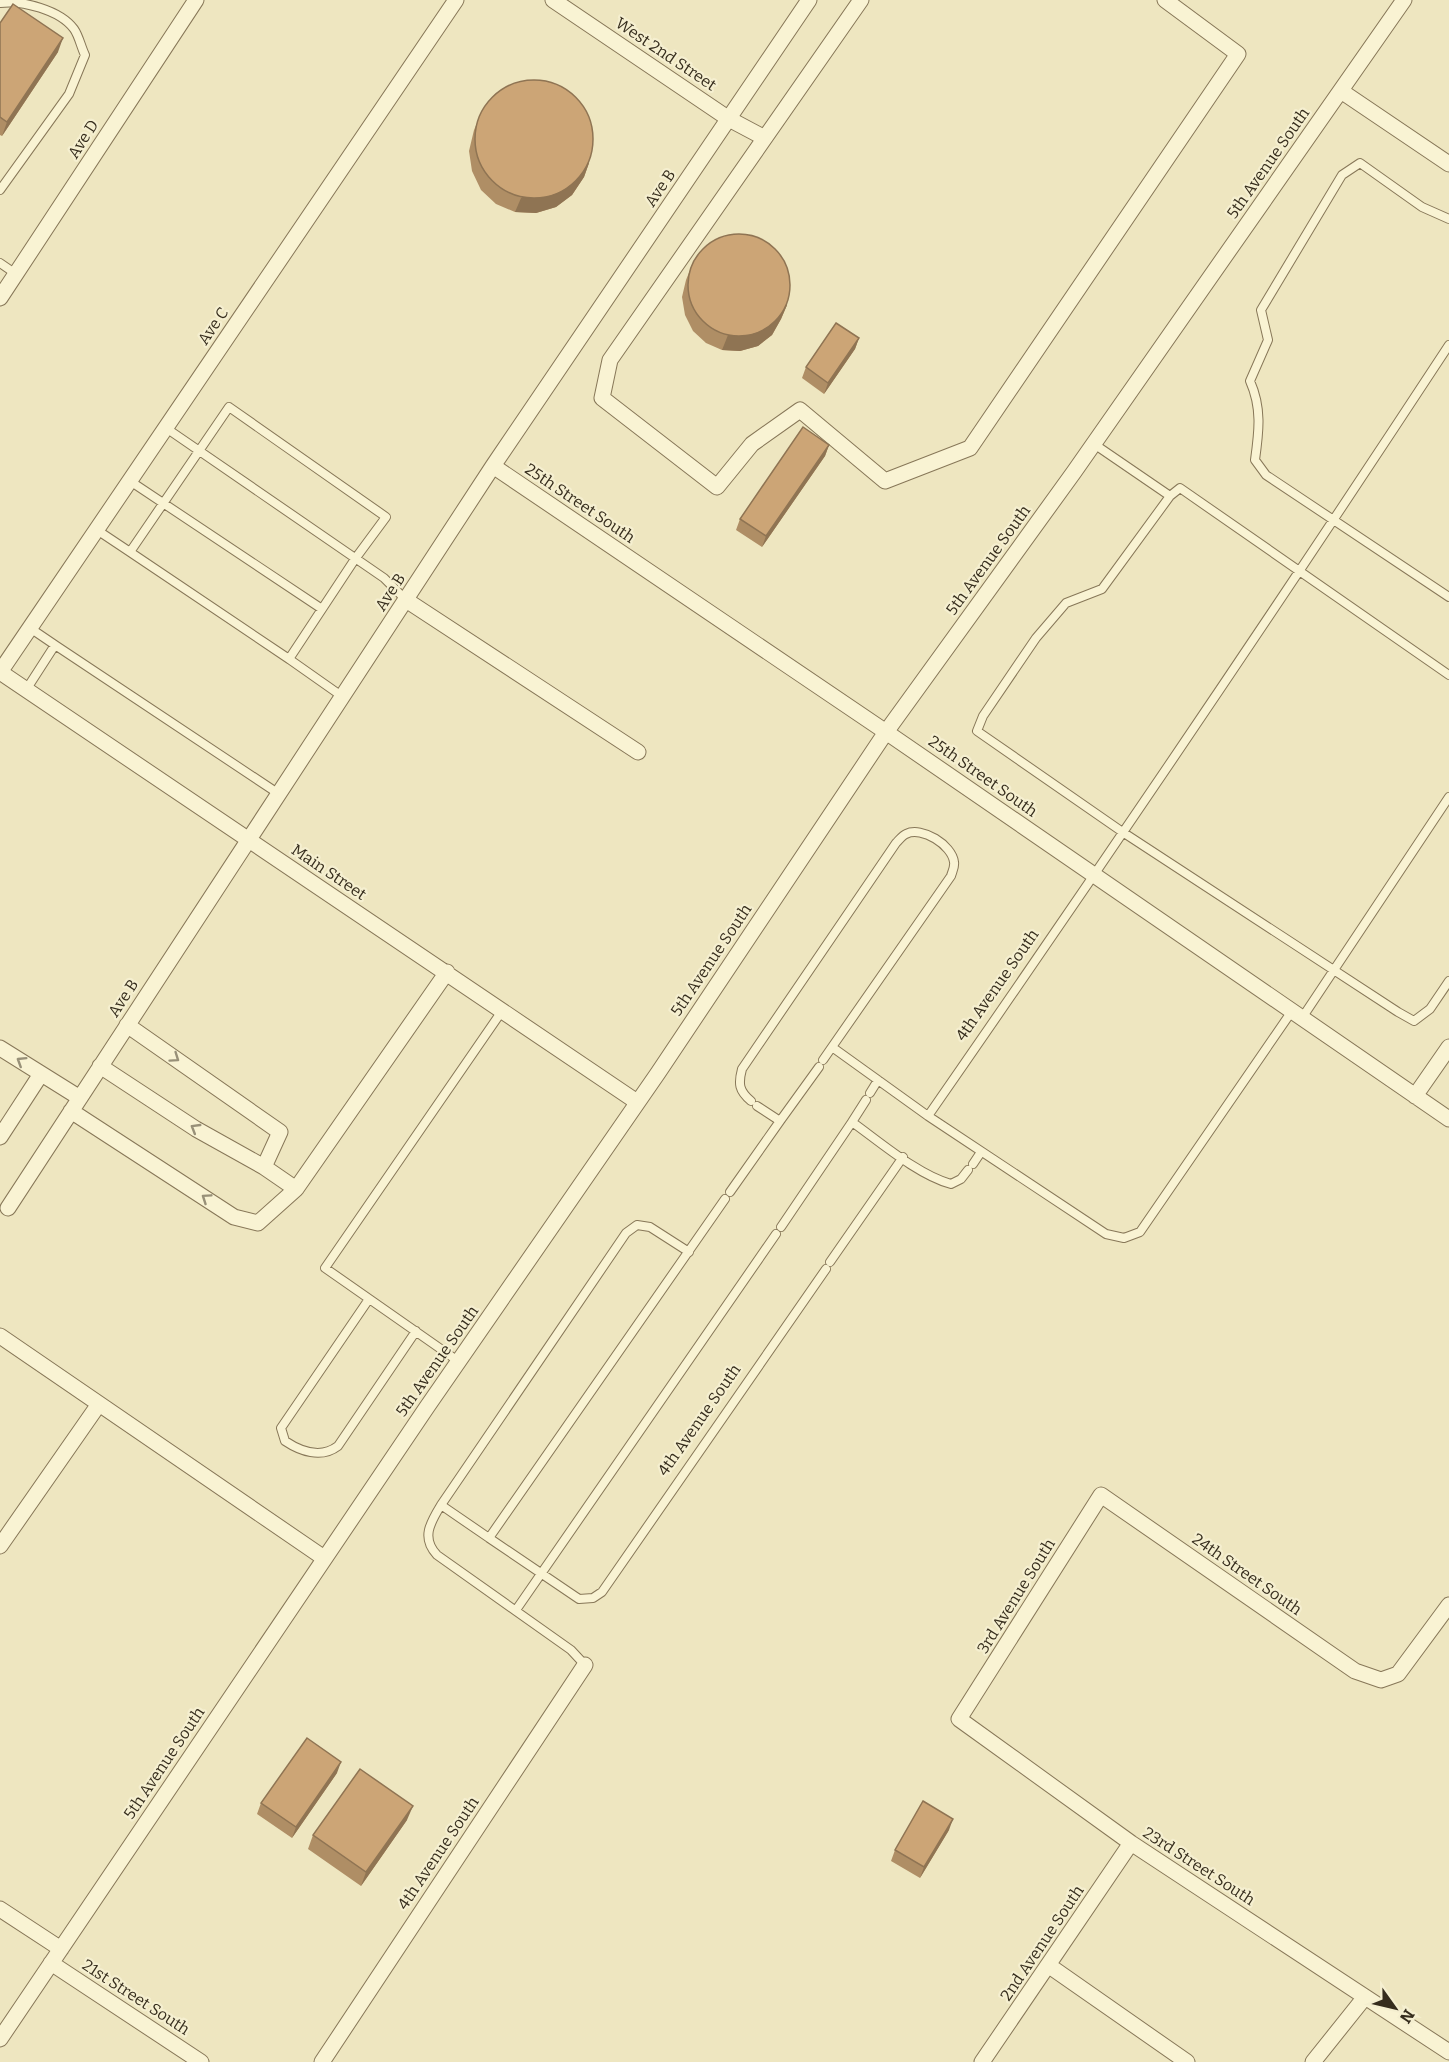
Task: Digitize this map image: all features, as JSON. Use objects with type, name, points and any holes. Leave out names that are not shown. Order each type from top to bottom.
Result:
[{"type":"street","name":"Ave D","points":[[0,297],[196,0]]},
{"type":"street","name":"Ave C","points":[[0,672],[456,0]]},
{"type":"street","name":"West 2nd Street","points":[[553,0],[729,118],[763,138]]},
{"type":"street","name":"Ave B","points":[[8,1208],[493,466],[809,0]]},
{"type":"street","points":[[861,0],[610,360],[602,398],[717,487],[752,444],[800,410],[885,481],[970,448],[1238,54],[1165,0]]},
{"type":"street","name":"5th Avenue South","points":[[51,1963],[886,732],[1094,444],[1404,0]]},
{"type":"street","points":[[1341,91],[1449,164]]},
{"type":"street","name":"25th Street South","points":[[493,466],[886,732],[1449,1119]]},
{"type":"street","points":[[406,600],[638,752]]},
{"type":"street","name":"Main Street","points":[[0,672],[637,1102]]},
{"type":"street","points":[[71,1111],[234,1217],[258,1223],[296,1189],[447,972]]},
{"type":"street","points":[[127,1025],[280,1132],[264,1167]]},
{"type":"street","points":[[1415,1096],[1449,1047]]},
{"type":"street","points":[[0,1048],[80,1098]]},
{"type":"street","points":[[100,1066],[196,1129],[264,1167],[296,1189]]},
{"type":"street","points":[[0,1137],[41,1074]]},
{"type":"street","points":[[0,1336],[324,1558]]},
{"type":"street","points":[[0,1546],[99,1404]]},
{"type":"street","name":"24th Street South","points":[[1088,1516],[1101,1495],[1356,1671],[1381,1680],[1398,1674],[1449,1605]]},
{"type":"street","name":"3rd Avenue South","points":[[974,1695],[1088,1516]]},
{"type":"street","name":"4th Avenue South","points":[[322,2062],[585,1665]]},
{"type":"street","name":"23rd Street South","points":[[974,1695],[958,1719],[1131,1843],[1449,2052]]},
{"type":"street","name":"2nd Avenue South","points":[[982,2062],[1131,1843]]},
{"type":"street","points":[[0,1909],[61,1949]]},
{"type":"street","points":[[0,2039],[51,1963]]},
{"type":"street","name":"21st Street South","points":[[51,1963],[201,2062]]},
{"type":"street","points":[[1048,1965],[1187,2062]]},
{"type":"street","points":[[1313,2062],[1365,1997]]},
{"type":"lane","points":[[0,3],[14,0],[42,7],[73,28],[85,55],[69,94],[0,190]]},
{"type":"lane","points":[[1449,219],[1422,207],[1360,162],[1342,175],[1262,310],[1269,339],[1250,381],[1259,400],[1260,425],[1256,460],[1266,475],[1449,597]]},
{"type":"lane","points":[[0,263],[16,274]]},
{"type":"lane","name":"4th Avenue South","points":[[928,1116],[1095,876],[1334,521],[1449,345]]},
{"type":"lane","points":[[130,552],[229,407],[258,426],[386,517],[355,559],[289,660]]},
{"type":"lane","points":[[165,428],[384,578],[406,600]]},
{"type":"lane","points":[[1094,444],[1170,496]]},
{"type":"lane","points":[[130,481],[322,609]]},
{"type":"lane","points":[[1449,675],[1299,573],[1180,488],[1170,496],[1102,590],[1066,603],[1036,638],[983,716],[977,731],[1124,833],[1414,1021],[1430,1009],[1449,981]]},
{"type":"lane","points":[[97,530],[342,697]]},
{"type":"lane","points":[[30,628],[279,794]]},
{"type":"lane","points":[[26,690],[55,645]]},
{"type":"lane","points":[[832,1047],[928,1116],[1106,1234],[1124,1238],[1140,1232],[1297,1015],[1335,968],[1449,797]]},
{"type":"lane","points":[[489,1538],[951,876],[955,864],[951,852],[920,832],[906,834],[896,843],[742,1069],[738,1081],[741,1093],[780,1121]]},
{"type":"lane","points":[[458,1361],[325,1268],[502,1011]]},
{"type":"lane","points":[[516,1610],[852,1122],[878,1080]]},
{"type":"lane","points":[[852,1122],[939,1181],[951,1184],[961,1179],[981,1152]]},
{"type":"lane","name":"4th Avenue South","points":[[540,1574],[579,1599],[593,1598],[602,1592],[903,1157]]},
{"type":"lane","points":[[585,1665],[572,1650],[437,1555],[428,1545],[428,1532],[441,1505],[626,1233],[637,1225],[650,1227],[689,1252]]},
{"type":"lane","points":[[369,1299],[281,1428],[285,1441],[308,1452],[333,1450],[338,1446],[416,1332]]},
{"type":"lane","points":[[441,1505],[540,1574]]},
{"type":"building","points":[[13,4],[63,38],[7,122],[0,117],[0,23]]},
{"type":"building","points":[[534,80],[557,84],[576,97],[589,116],[593,139],[589,162],[576,181],[557,194],[534,198],[511,194],[492,181],[479,162],[475,139],[479,116],[492,97],[511,84]]},
{"type":"building","points":[[739,234],[759,238],[775,249],[786,265],[790,285],[786,305],[775,321],[759,332],[739,336],[719,332],[703,321],[692,305],[688,285],[692,265],[703,249],[719,238]]},
{"type":"building","points":[[836,323],[859,338],[828,383],[806,367]]},
{"type":"building","points":[[803,427],[829,445],[766,536],[740,519]]},
{"type":"building","points":[[307,1738],[341,1762],[296,1827],[261,1803]]},
{"type":"building","points":[[360,1769],[413,1806],[366,1872],[313,1835]]},
{"type":"building","points":[[923,1801],[953,1819],[924,1867],[895,1850]]}]
